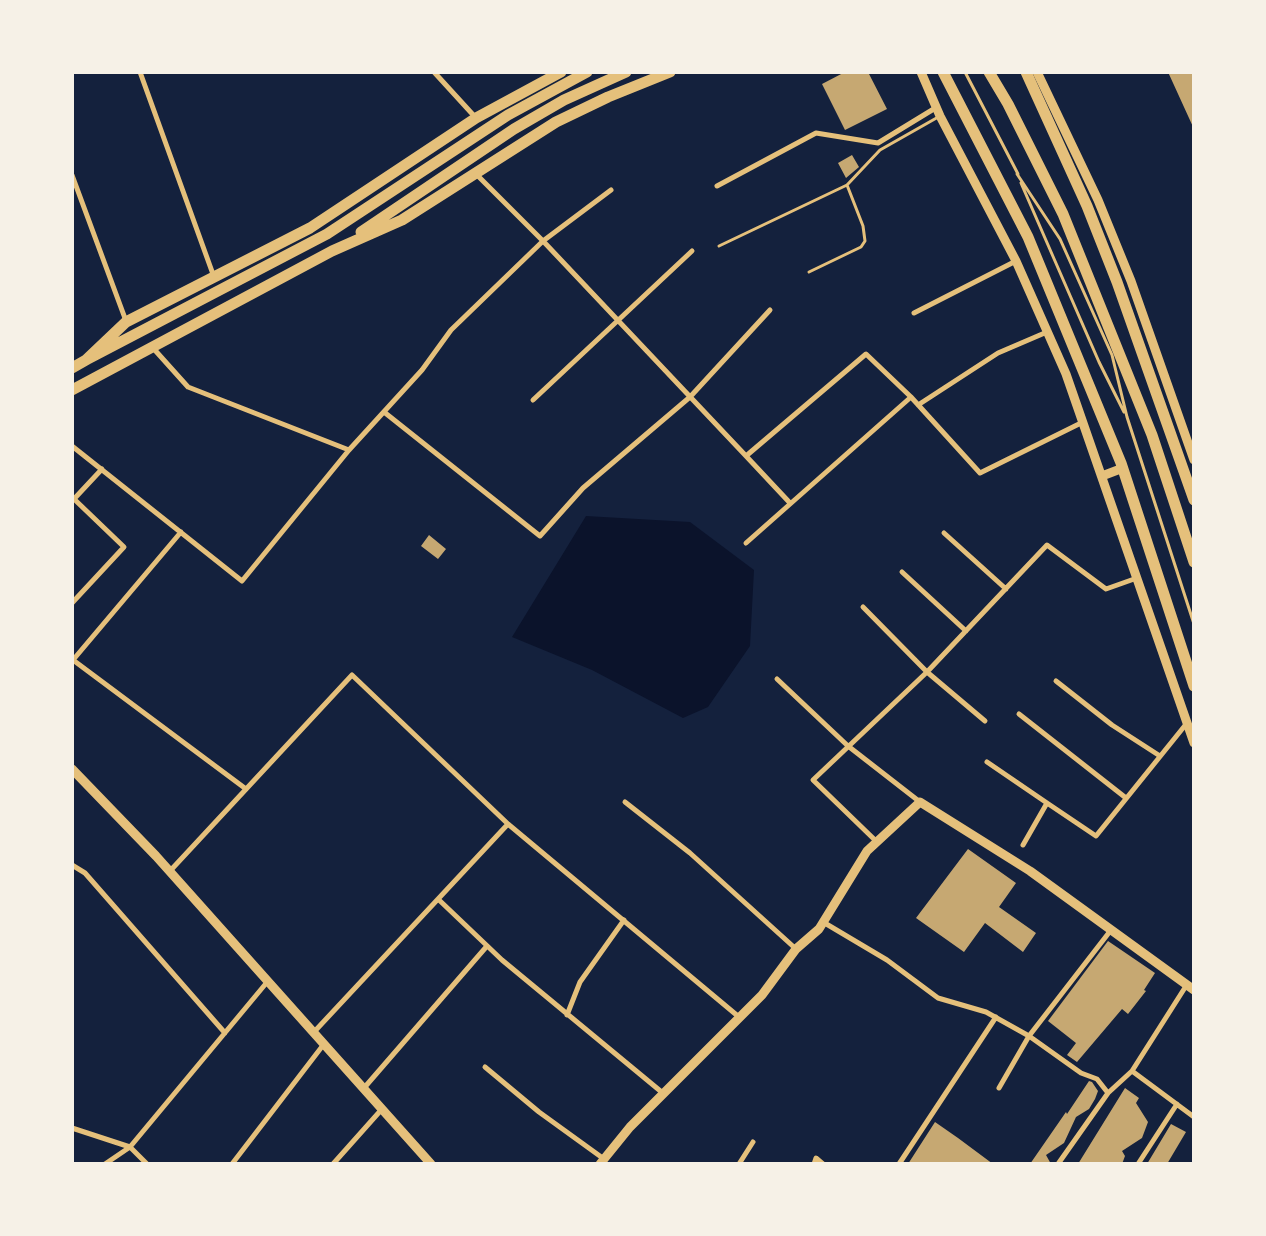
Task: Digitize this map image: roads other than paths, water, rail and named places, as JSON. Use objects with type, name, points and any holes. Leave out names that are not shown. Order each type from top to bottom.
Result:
[{"type":"main road","points":[[86,360],[126,322],[310,228],[476,118],[561,72]]},
{"type":"main road","points":[[72,368],[128,336],[327,234],[508,115],[587,72]]},
{"type":"main road","points":[[332,252],[514,128],[564,100],[626,72]]},
{"type":"main road","points":[[72,390],[332,252],[402,220],[556,122],[608,96],[670,72]]},
{"type":"main road","points":[[943,72],[1028,238],[1123,468],[1194,686]]},
{"type":"main road","points":[[989,72],[1008,104],[1064,214],[1152,434],[1194,562]]},
{"type":"main road","points":[[1026,72],[1087,206],[1117,282],[1194,500]]},
{"type":"street","points":[[140,72],[214,278]]},
{"type":"street","points":[[434,72],[476,118]]},
{"type":"street","points":[[921,72],[1016,261],[1066,374],[1194,743]]},
{"type":"street","points":[[1038,72],[1098,200],[1131,281],[1194,460]]},
{"type":"street","points":[[717,186],[816,133],[878,143],[939,111]]},
{"type":"street","points":[[475,174],[543,241],[790,502]]},
{"type":"street","points":[[72,175],[126,322]]},
{"type":"street","points":[[72,446],[242,581],[349,450],[422,370],[451,330],[543,241],[611,190]]},
{"type":"street","points":[[533,400],[692,251]]},
{"type":"street","points":[[914,313],[1016,261]]},
{"type":"street","points":[[384,412],[540,536],[583,488],[690,396],[770,310]]},
{"type":"street","points":[[918,406],[998,353],[1047,332]]},
{"type":"street","points":[[153,348],[188,387],[349,450]]},
{"type":"street","points":[[746,456],[866,354],[910,397],[980,473],[1083,422]]},
{"type":"street","points":[[746,542],[910,397]]},
{"type":"street","points":[[1102,476],[1123,468]]},
{"type":"street","points":[[72,603],[124,547],[73,499],[102,469]]},
{"type":"street","points":[[180,532],[73,660],[246,789]]},
{"type":"street","points":[[944,533],[1006,589]]},
{"type":"street","points":[[877,842],[813,780],[927,672],[1047,545],[1106,589],[1138,578]]},
{"type":"street","points":[[902,572],[966,631]]},
{"type":"street","points":[[863,608],[927,672],[985,721]]},
{"type":"street","points":[[170,871],[352,675],[508,824],[739,1017]]},
{"type":"street","points":[[777,679],[848,746],[920,802],[1030,870],[1190,988],[1132,1071],[1108,1093],[1058,1164]]},
{"type":"street","points":[[1056,681],[1112,725],[1160,756]]},
{"type":"street","points":[[1019,714],[1126,798]]},
{"type":"street","points":[[987,762],[1096,836],[1187,723]]},
{"type":"street","points":[[72,769],[170,871],[431,1164]]},
{"type":"street","points":[[625,802],[690,853],[796,949]]},
{"type":"street","points":[[485,1067],[602,1161],[630,1127],[762,995],[796,949],[818,929],[867,850],[920,802]]},
{"type":"street","points":[[1023,845],[1047,803]]},
{"type":"street","points":[[314,1032],[508,824]]},
{"type":"street","points":[[72,865],[85,873],[224,1033]]},
{"type":"street","points":[[438,899],[487,946],[567,1015],[664,1094]]},
{"type":"street","points":[[567,1015],[580,982],[624,920]]},
{"type":"street","points":[[823,922],[887,960],[938,998],[986,1012],[1029,1036],[1081,1073],[1097,1079],[1108,1093]]},
{"type":"street","points":[[999,1088],[1029,1036],[1111,930]]},
{"type":"street","points":[[364,1088],[487,946]]},
{"type":"street","points":[[105,1164],[130,1147],[268,981]]},
{"type":"street","points":[[899,1164],[929,1115],[996,1017]]},
{"type":"street","points":[[232,1164],[324,1044]]},
{"type":"street","points":[[1132,1071],[1194,1117]]},
{"type":"street","points":[[1138,1164],[1176,1104]]},
{"type":"street","points":[[334,1164],[382,1109]]},
{"type":"street","points":[[72,1128],[130,1147],[147,1164]]},
{"type":"street","points":[[739,1164],[752,1142]]},
{"type":"street","points":[[814,1164],[816,1158],[823,1164]]},
{"type":"lane","points":[[965,72],[1017,174],[1098,362],[1127,416]]},
{"type":"lane","points":[[719,246],[847,186],[880,150],[939,111]]},
{"type":"lane","points":[[1017,174],[1060,239],[1112,355],[1127,416],[1194,624]]},
{"type":"lane","points":[[809,272],[861,248],[865,241],[863,226],[847,186]]},
{"type":"water","points":[[586,516],[690,522],[754,570],[750,646],[708,707],[683,718],[592,670],[512,637]]}]
